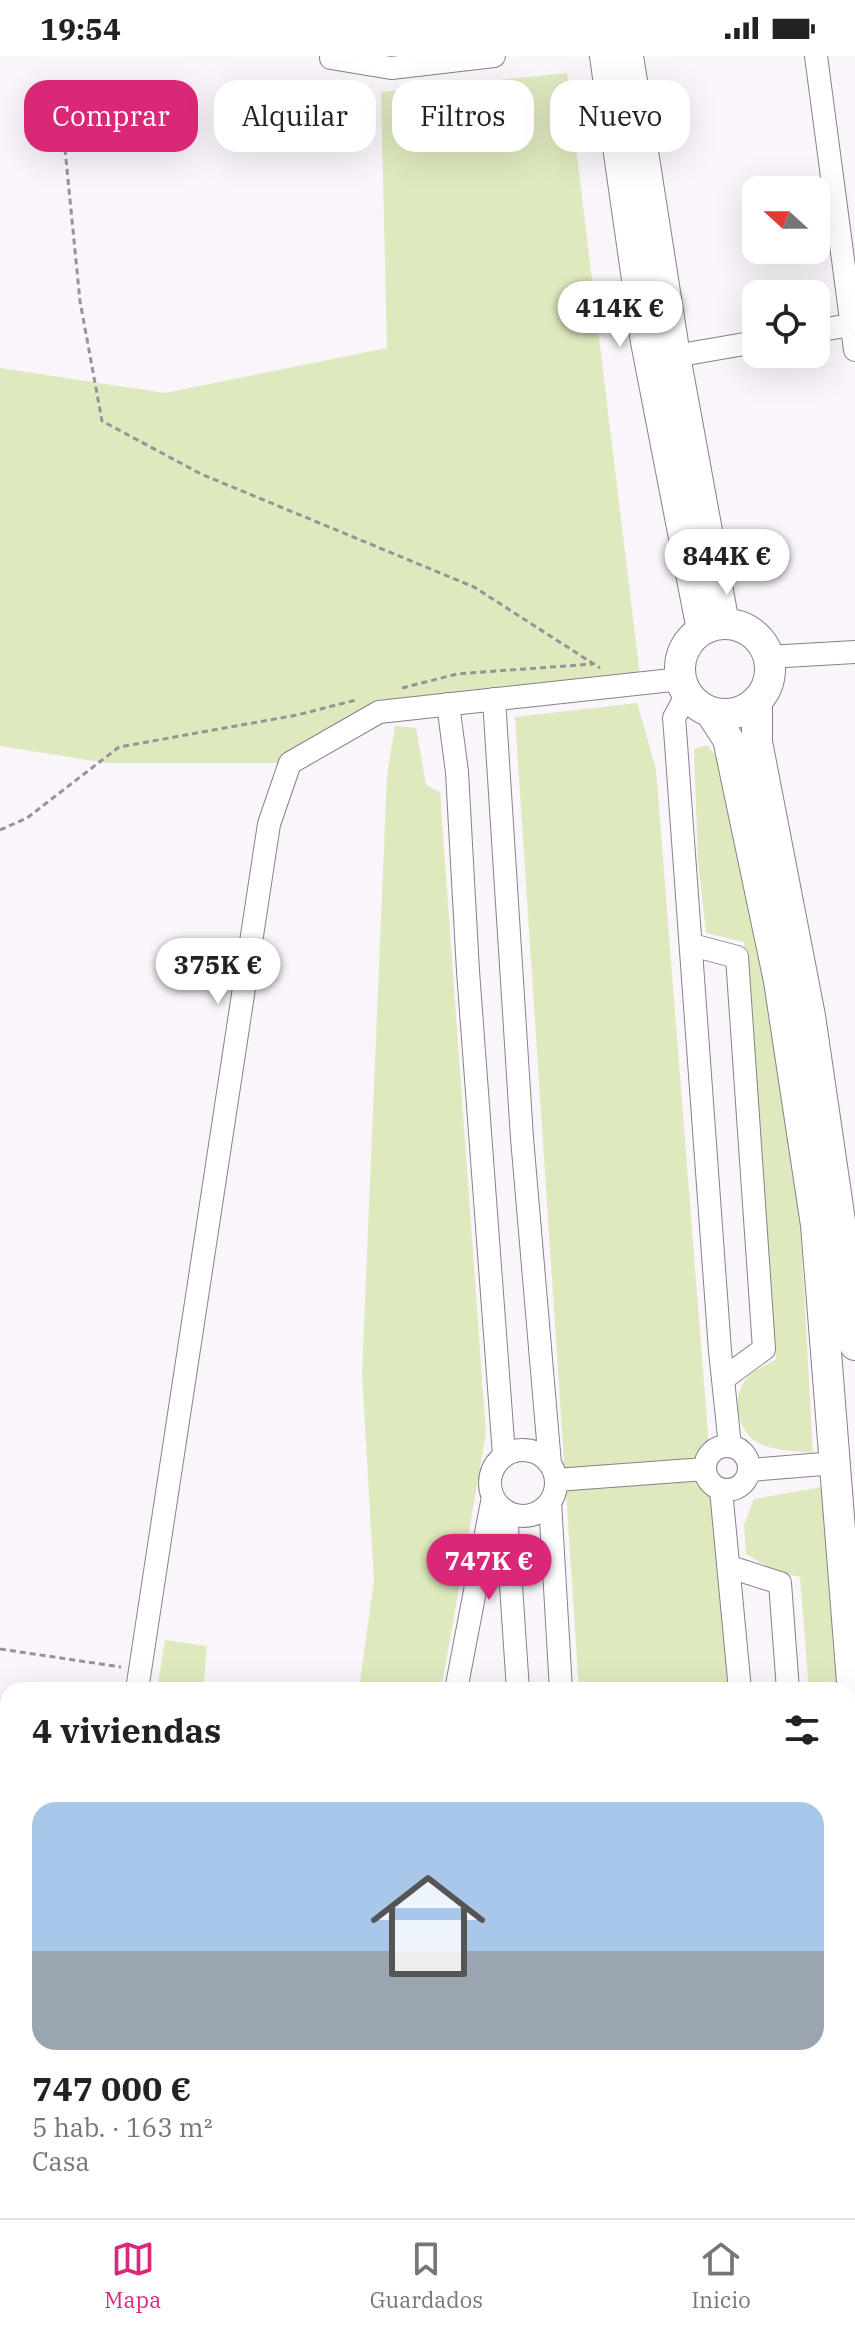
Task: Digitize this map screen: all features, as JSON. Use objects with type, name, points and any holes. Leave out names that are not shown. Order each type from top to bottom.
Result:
[{"type":"street","points":[[331,58],[391,62],[494,56]]},
{"type":"street","points":[[605,56],[646,342],[713,627]]},
{"type":"street","points":[[628,56],[713,627]]},
{"type":"street","points":[[816,56],[855,350]]},
{"type":"street","points":[[830,328],[853,324]]},
{"type":"street","points":[[675,356],[742,344]]},
{"type":"street","points":[[711,713],[736,713],[757,701],[766,688],[770,672],[768,657],[752,633],[739,626],[713,627],[691,639],[683,651],[684,687],[674,718],[730,1446]]},
{"type":"street","points":[[768,657],[855,652]]},
{"type":"street","points":[[139,1680],[269,824],[290,763],[379,712],[494,699],[684,687]]},
{"type":"street","points":[[684,687],[693,702],[711,713],[728,739],[779,981],[816,1225],[852,1682]]},
{"type":"street","points":[[494,699],[522,1138],[553,1472],[550,1502],[561,1682]]},
{"type":"street","points":[[757,701],[757,742],[810,1016],[852,1303],[855,1345]]},
{"type":"street","points":[[448,704],[457,772],[468,971],[504,1455]]},
{"type":"street","points":[[692,945],[737,957],[764,1349],[723,1379]]},
{"type":"street","points":[[730,1446],[744,1453],[750,1470],[744,1483],[735,1489],[721,1490],[711,1483],[705,1469],[711,1453],[730,1446]]},
{"type":"street","points":[[517,1682],[499,1504],[490,1486],[491,1473],[504,1455],[526,1449],[538,1453],[553,1472]]},
{"type":"street","points":[[750,1470],[835,1463]]},
{"type":"street","points":[[553,1472],[705,1469]]},
{"type":"street","points":[[721,1490],[739,1682]]},
{"type":"street","points":[[499,1504],[523,1516],[535,1514],[550,1502]]},
{"type":"street","points":[[458,1682],[499,1504]]},
{"type":"street","points":[[730,1567],[780,1583],[787,1682]]},
{"type":"path","points":[[65,152],[80,301],[102,421],[201,474],[474,587],[604,669]]},
{"type":"path","points":[[399,689],[457,674],[592,664]]},
{"type":"path","points":[[0,830],[27,818],[119,747],[297,715],[355,700]]},
{"type":"path","points":[[0,1649],[139,1680]]},
{"type":"green space","points":[[567,73],[568,80],[550,80],[550,152],[577,152],[641,684],[379,712],[290,763],[107,763],[0,746],[0,368],[165,393],[387,348],[381,92],[392,91],[392,152],[534,152],[534,80],[498,80]]},
{"type":"green space","points":[[637,703],[656,769],[727,1682],[578,1682],[515,717]]},
{"type":"green space","points":[[395,726],[416,728],[426,785],[440,792],[486,1434],[442,1682],[360,1682],[374,1580],[362,1374],[387,775]]},
{"type":"green space","points":[[707,745],[721,762],[763,965],[799,1201],[813,1453],[777,1449],[757,1442],[744,1429],[738,1411],[743,1383],[776,1359],[744,942],[706,933],[698,861],[694,749]]},
{"type":"green space","points":[[822,1487],[837,1682],[808,1682],[800,1577],[776,1572],[746,1554],[744,1525],[754,1499]]},
{"type":"green space","points":[[165,1640],[207,1646],[204,1682],[158,1682]]}]
